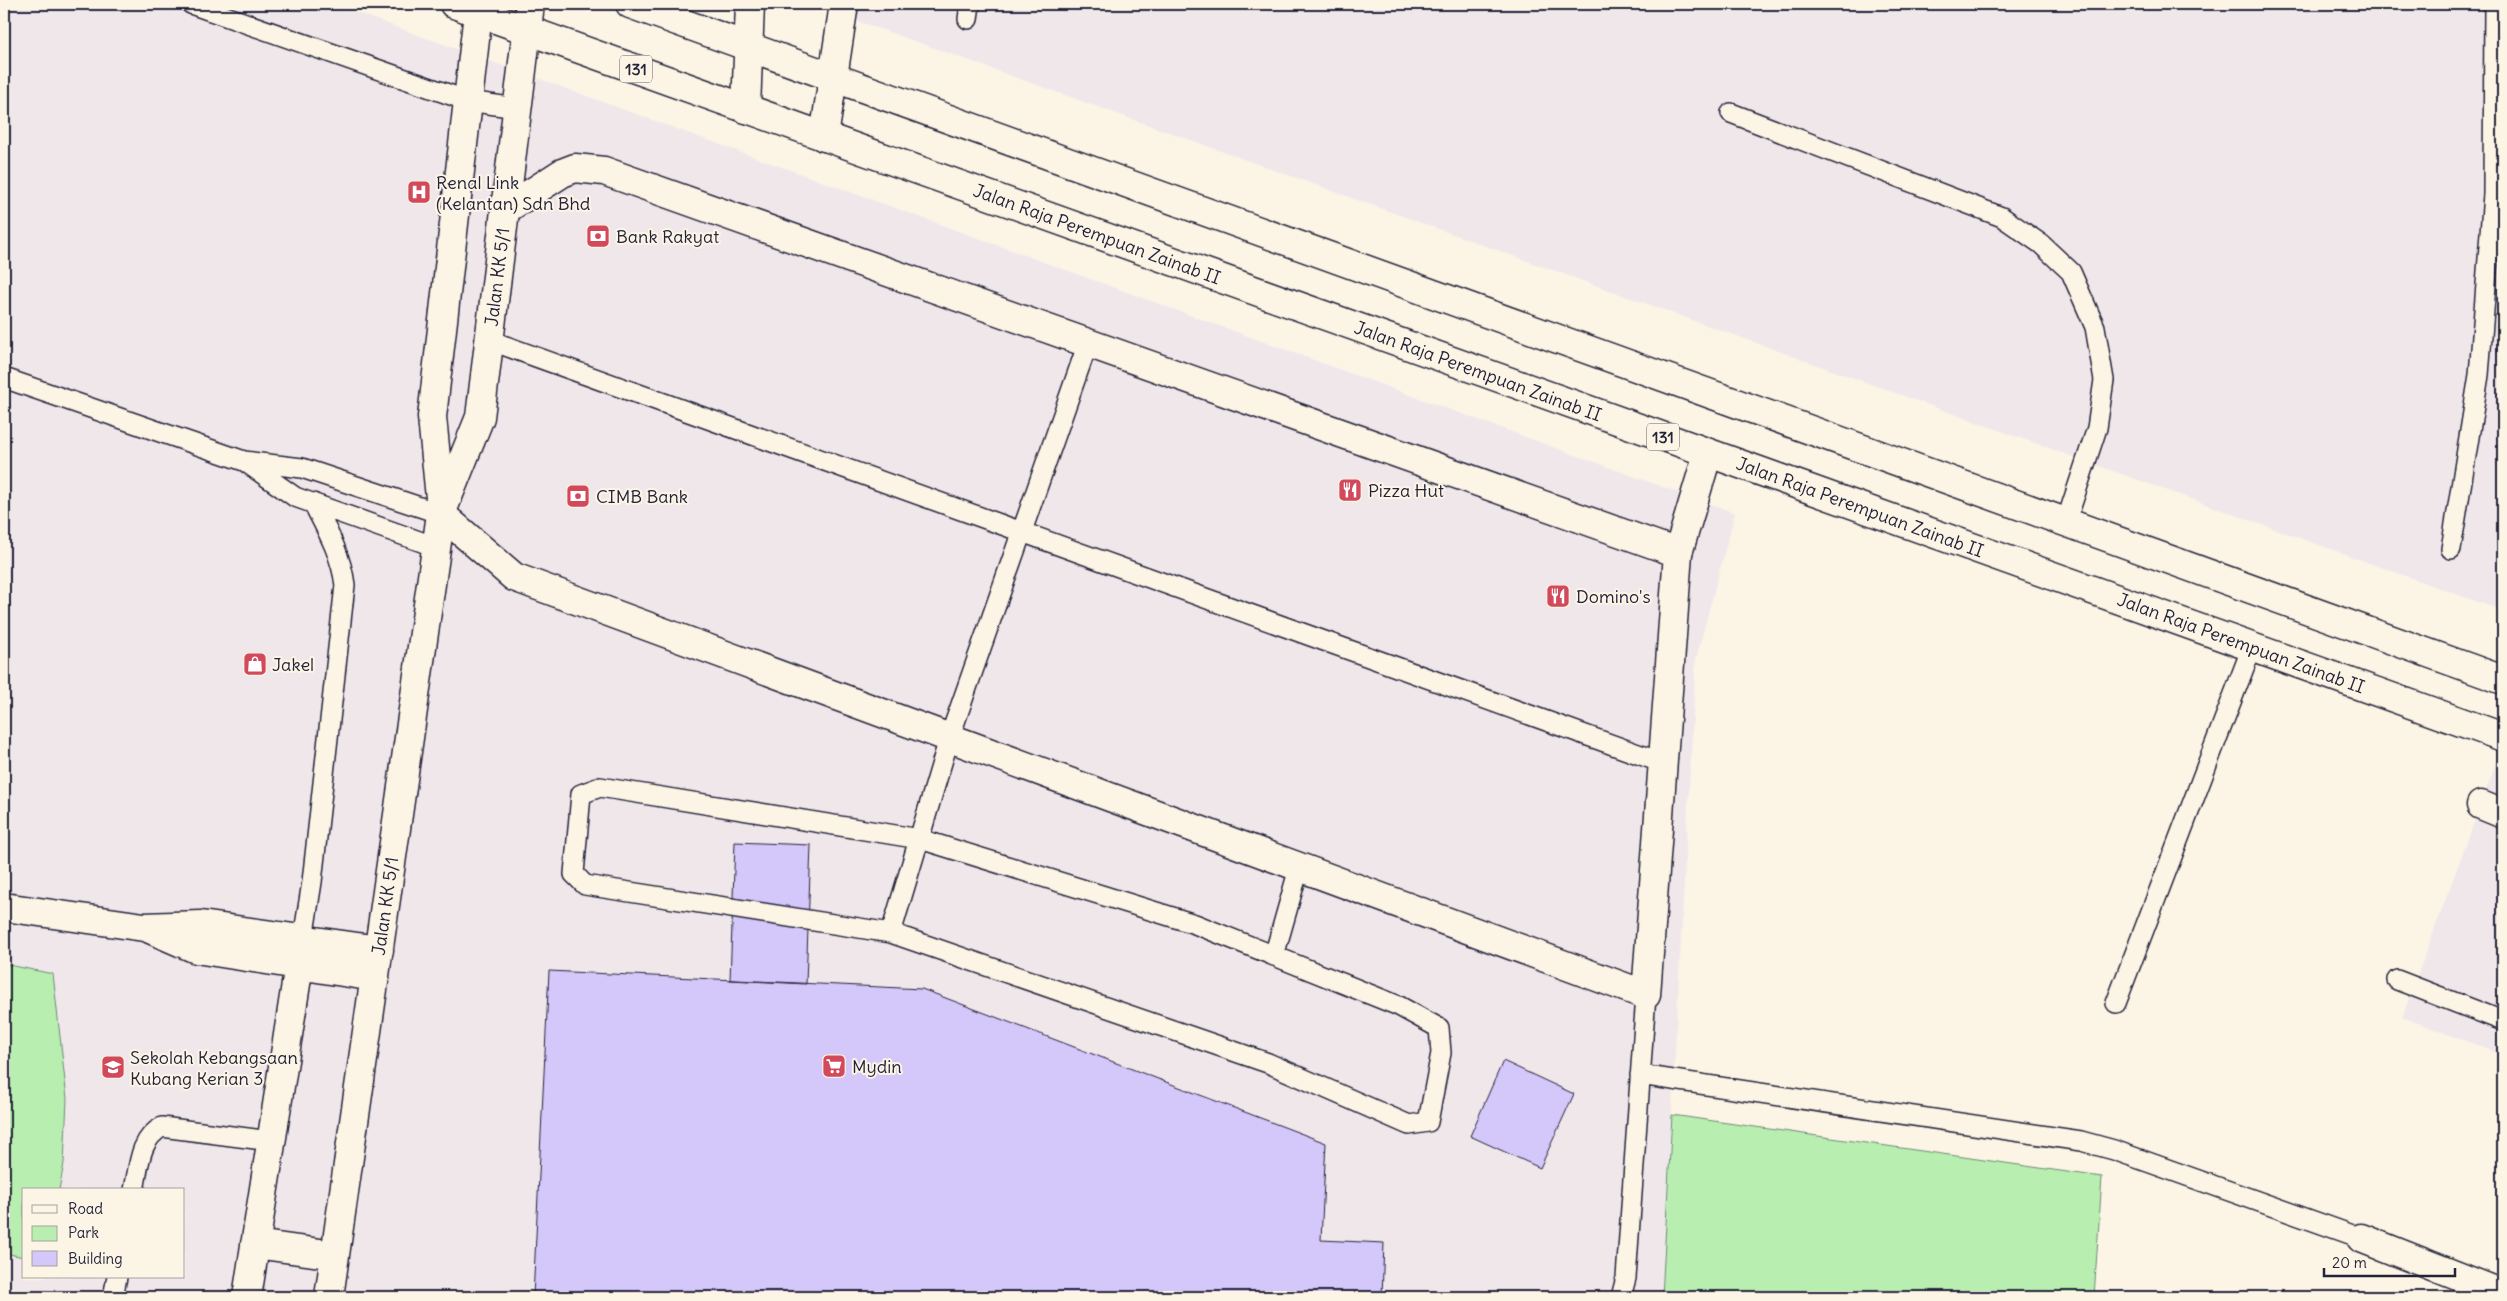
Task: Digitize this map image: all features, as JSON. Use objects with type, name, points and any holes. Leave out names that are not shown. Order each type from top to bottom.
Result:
[{"type":"street","points":[[630,4],[2503,680]]},
{"type":"street","points":[[746,109],[750,4]]},
{"type":"street","points":[[824,137],[844,4]]},
{"type":"street","name":"Jalan KK 5/1","points":[[441,514],[432,417],[468,101],[470,7]]},
{"type":"street","name":"Jalan Raja Perempuan Zainab II","points":[[470,7],[528,17],[746,109],[2503,737]]},
{"type":"street","name":"Jalan KK 5/1","points":[[329,1297],[441,514],[480,417],[528,17]]},
{"type":"street","points":[[505,210],[562,172],[575,168],[604,171],[1678,553]]},
{"type":"street","points":[[441,514],[514,577],[1646,995],[1678,553],[1708,453]]},
{"type":"street","points":[[4,907],[144,927],[201,925],[301,952],[375,977]]},
{"type":"street","points":[[301,952],[379,950]]},
{"type":"street","points":[[247,1297],[301,952]]},
{"type":"street","points":[[2361,1238],[2503,1294]]},
{"type":"street","points":[[255,1244],[335,1255]]},
{"type":"lane","points":[[191,4],[468,101],[517,108]]},
{"type":"lane","points":[[2451,549],[2479,374],[2493,194],[2494,4]]},
{"type":"lane","points":[[1731,113],[2002,217],[2041,244],[2071,272],[2095,327],[2104,380],[2097,428],[2066,522]]},
{"type":"lane","points":[[489,340],[1663,763]]},
{"type":"lane","points":[[891,933],[949,739],[1088,343]]},
{"type":"lane","points":[[4,378],[244,461],[302,468],[441,514]]},
{"type":"lane","points":[[244,461],[295,497],[436,548]]},
{"type":"lane","points":[[301,952],[312,882],[345,584],[337,549],[313,503]]},
{"type":"lane","points":[[2116,1003],[2252,647]]},
{"type":"lane","points":[[600,786],[920,839],[1195,924],[1399,1006],[1438,1028],[1442,1053],[1428,1122],[1409,1125],[1268,1063],[891,933],[585,885],[574,874],[581,794],[600,786]]},
{"type":"lane","points":[[1274,956],[1299,868]]},
{"type":"lane","points":[[2397,980],[2503,1021]]},
{"type":"lane","points":[[1621,1297],[1626,1278],[1646,995]]},
{"type":"lane","points":[[1640,1075],[2081,1141],[2114,1150],[2361,1238]]},
{"type":"lane","points":[[134,1188],[146,1140],[152,1132],[162,1127],[271,1141]]},
{"type":"lane","points":[[113,1297],[117,1278]]},
{"type":"shaded area","points":[[4,4],[333,4],[1735,513],[1696,659],[1662,1297],[4,1297]]},
{"type":"shaded area","points":[[807,4],[2503,4],[2503,611],[903,37]]},
{"type":"shaded area","points":[[2497,760],[2503,763],[2503,1055],[2402,1017]]},
{"type":"green space","points":[[4,964],[53,974],[67,1099],[64,1163],[59,1188],[22,1188],[22,1257],[4,1253]]},
{"type":"green space","points":[[1672,1115],[2102,1177],[2094,1297],[1662,1297]]},
{"type":"building","points":[[735,842],[811,845],[806,984],[730,980]]},
{"type":"building","name":"Mydin","points":[[549,971],[922,989],[1326,1143],[1321,1240],[1384,1243],[1382,1297],[533,1297]]},
{"type":"building","points":[[1503,1061],[1574,1094],[1540,1168],[1470,1136]]},
{"type":"place","name":"Renal Link (Kelantan) Sdn Bhd","points":[[419,192]]},
{"type":"place","name":"Bank Rakyat","points":[[598,236]]},
{"type":"place","name":"Pizza Hut","points":[[1350,490]]},
{"type":"place","name":"CIMB Bank","points":[[578,496]]},
{"type":"place","name":"Domino's","points":[[1558,596]]},
{"type":"place","name":"Jakel","points":[[255,664]]},
{"type":"place","name":"Mydin","points":[[834,1066]]},
{"type":"place","name":"Sekolah Kebangsaan Kubang Kerian 3","points":[[113,1067]]}]
